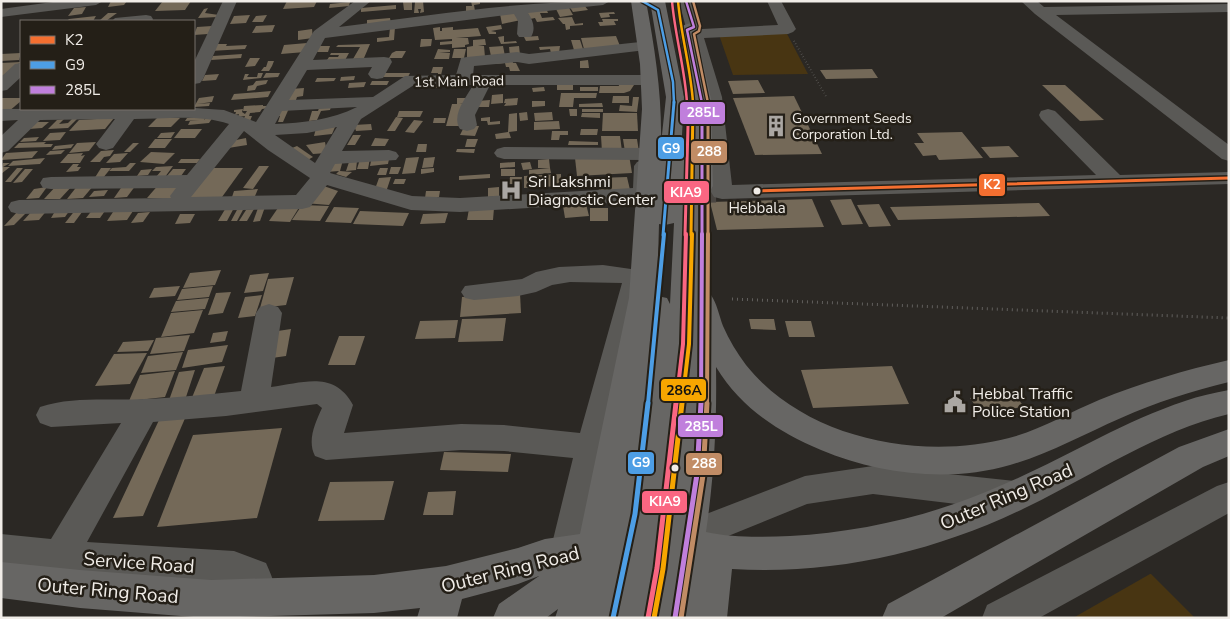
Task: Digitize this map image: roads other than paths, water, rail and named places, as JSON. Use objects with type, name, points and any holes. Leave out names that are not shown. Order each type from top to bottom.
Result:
[{"type":"highway","points":[[642,1],[669,16],[688,30],[702,99],[717,300],[701,421],[698,474],[675,618]]},
{"type":"highway","points":[[613,618],[635,514],[653,357],[675,98],[669,16]]},
{"type":"highway","points":[[546,618],[549,599],[601,522],[611,458],[643,298],[652,110],[649,64],[669,16]]},
{"type":"highway","points":[[648,618],[658,568],[683,344],[688,126],[686,89],[669,16]]},
{"type":"highway","points":[[717,300],[712,336],[737,375],[763,401],[800,426],[824,437],[874,452],[914,459],[948,460],[1008,452],[1039,441],[1134,399],[1176,385],[1229,371]]},
{"type":"highway","name":"Outer Ring Road","points":[[1,580],[80,589],[211,599],[374,594],[418,590],[442,601],[544,556],[674,542],[715,552],[767,554],[826,551],[885,541],[949,523],[1015,496],[1161,423],[1194,410],[1229,402]]},
{"type":"highway","points":[[902,618],[1191,457],[1229,442]]},
{"type":"highway","points":[[707,618],[715,552]]},
{"type":"highway","points":[[513,618],[561,583],[580,553]]},
{"type":"highway","points":[[575,618],[580,553]]},
{"type":"street","points":[[11,12],[76,2],[96,1]]},
{"type":"street","points":[[195,77],[230,1]]},
{"type":"street","points":[[320,34],[519,9],[603,1]]},
{"type":"street","points":[[1,115],[179,111],[224,116],[249,126],[275,146],[323,170],[411,203],[460,205],[644,194],[644,80],[632,1]]},
{"type":"street","points":[[669,16],[686,1]]},
{"type":"street","points":[[669,16],[788,29],[774,1]]},
{"type":"street","points":[[66,19],[76,2]]},
{"type":"street","points":[[175,204],[192,181],[249,126],[265,124],[320,34],[369,2]]},
{"type":"street","points":[[1034,6],[1229,8]]},
{"type":"street","points":[[1034,6],[1229,155]]},
{"type":"street","points":[[519,9],[526,21],[525,34]]},
{"type":"street","points":[[126,20],[148,16]]},
{"type":"street","points":[[669,16],[713,98],[722,192],[1229,178]]},
{"type":"street","points":[[463,80],[467,62],[517,57],[529,59],[640,47]]},
{"type":"street","points":[[300,65],[384,62],[377,74]]},
{"type":"street","points":[[1,86],[20,69]]},
{"type":"street","name":"1st Main Road","points":[[249,126],[308,128],[354,116],[411,80],[644,80]]},
{"type":"street","points":[[467,124],[466,115],[484,80]]},
{"type":"street","points":[[276,106],[381,100]]},
{"type":"street","points":[[106,144],[131,112]]},
{"type":"street","points":[[1,147],[36,115]]},
{"type":"street","points":[[1048,115],[1115,182]]},
{"type":"street","points":[[20,207],[302,202],[354,116]]},
{"type":"street","points":[[504,153],[644,154]]},
{"type":"street","points":[[323,170],[389,156]]},
{"type":"street","points":[[51,182],[192,181]]},
{"type":"street","points":[[474,292],[526,287],[538,280],[549,277],[588,274],[621,275],[636,278],[579,498],[580,553]]},
{"type":"street","points":[[254,401],[269,313]]},
{"type":"street","points":[[51,414],[144,411],[254,401],[323,392],[338,405],[331,423],[326,447],[461,437],[504,438],[593,447]]},
{"type":"street","points":[[60,557],[144,411]]},
{"type":"street","points":[[674,542],[805,490],[873,480],[1015,496]]},
{"type":"street","points":[[1001,618],[1229,496]]},
{"type":"street","name":"Service Road","points":[[1,550],[60,557],[137,555],[234,568],[253,574],[258,598]]},
{"type":"tunnel","points":[[663,193],[722,192]]},
{"type":"place","name":"Government Seeds Corporation Ltd.","points":[[776,126]]},
{"type":"place","name":"Sri Lakshmi Diagnostic Center","points":[[511,190]]},
{"type":"place","name":"Hebbala","points":[[757,191]]},
{"type":"place","name":"Hebbal Traffic Police Station","points":[[955,402]]}]
